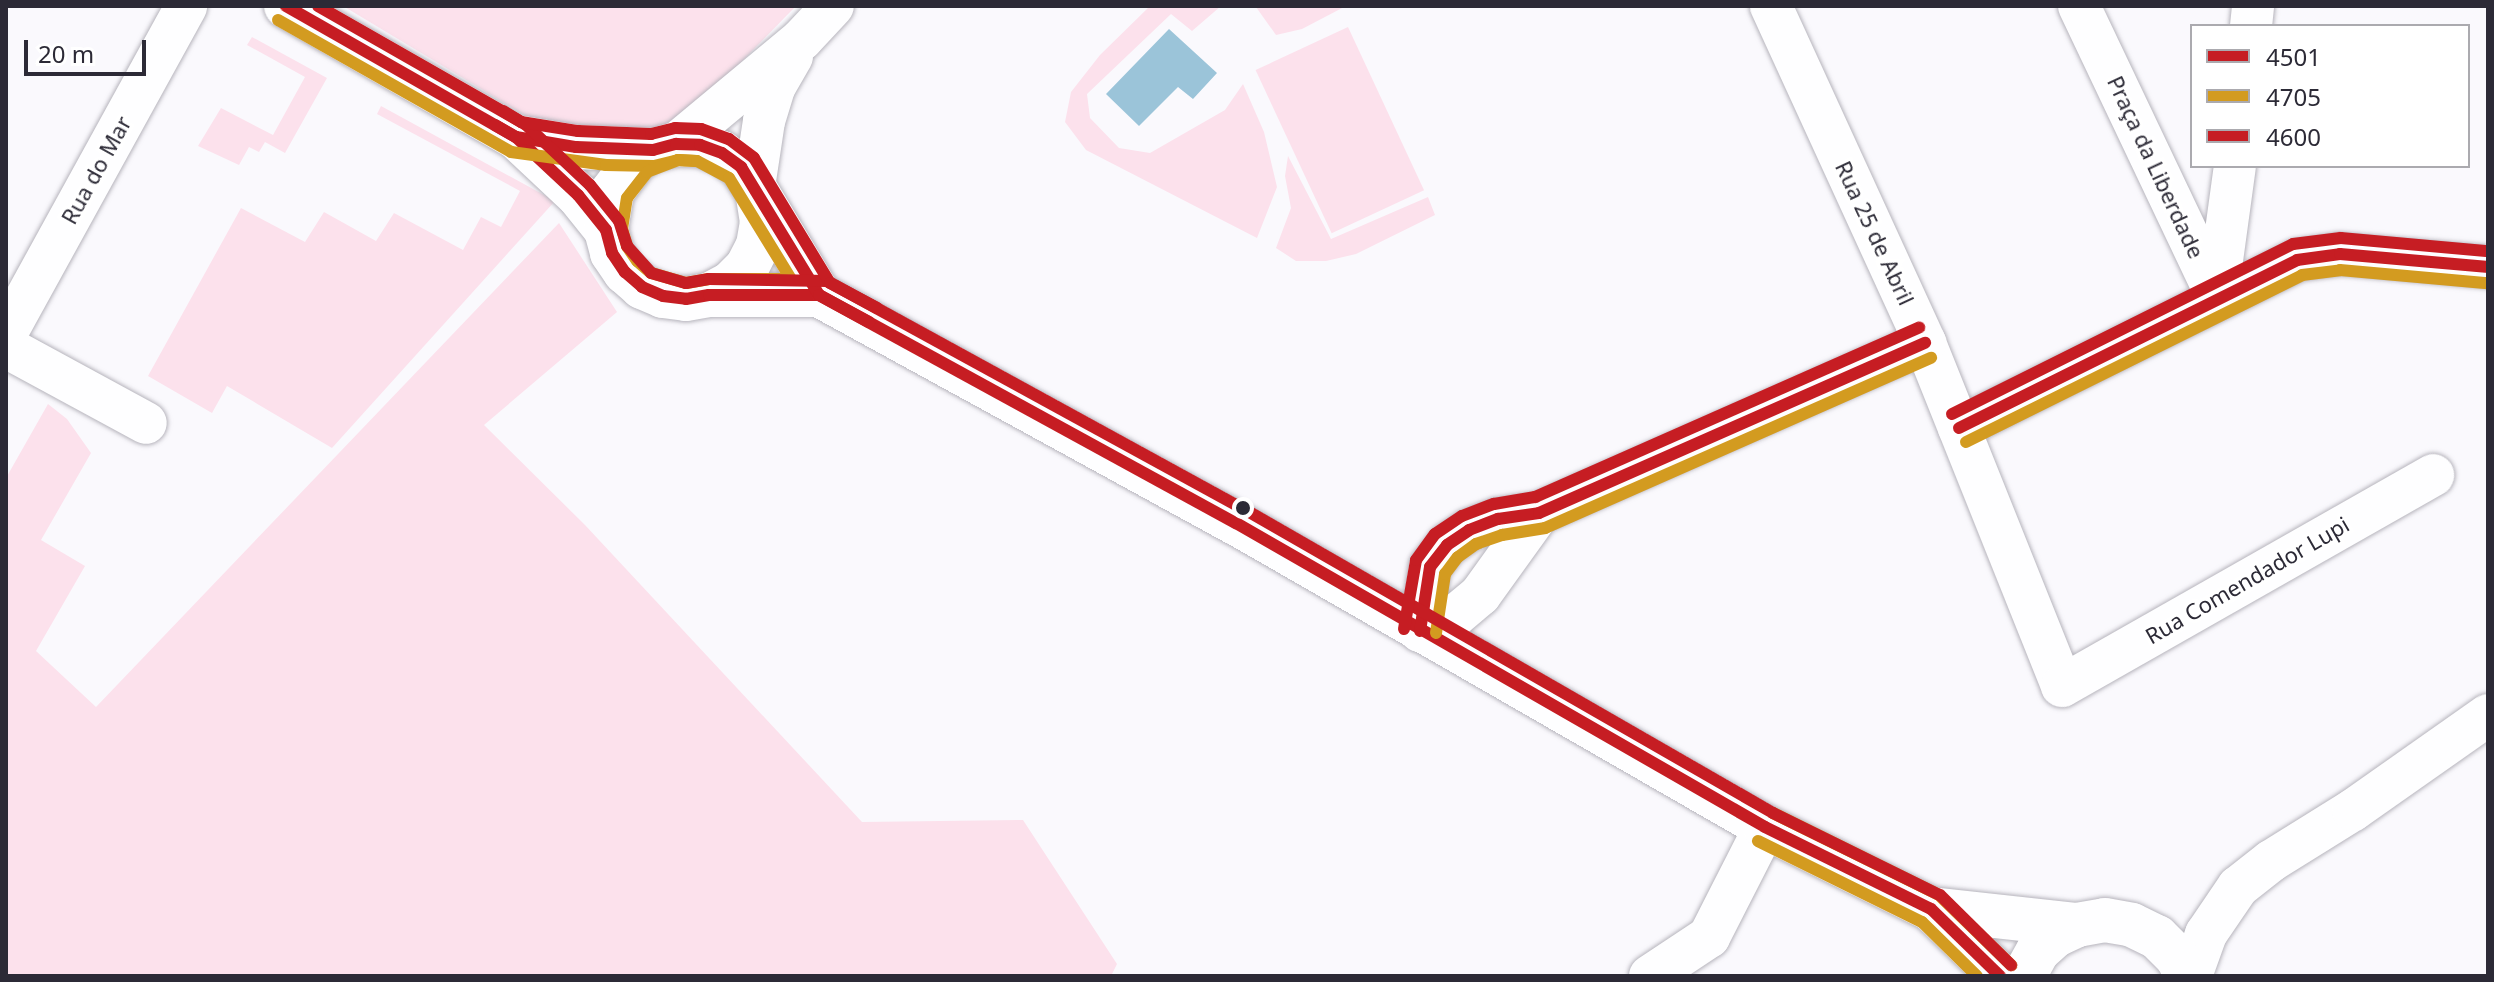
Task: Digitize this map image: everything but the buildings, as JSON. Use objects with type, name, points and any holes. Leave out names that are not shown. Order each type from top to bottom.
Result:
[{"type":"main road","points":[[286,6],[516,137],[578,195],[606,230]]},
{"type":"main road","points":[[516,137],[576,147],[700,145],[722,153],[741,167],[819,295]]},
{"type":"main road","points":[[664,147],[622,174],[612,192],[606,230],[612,253],[625,272],[642,287],[663,296],[686,299],[709,295],[819,295],[1236,523],[1765,827],[1931,909],[2000,976]]},
{"type":"main road","points":[[709,295],[730,284],[747,267],[758,245],[762,222],[756,192]]},
{"type":"main road","points":[[1931,909],[2077,925]]},
{"type":"main road","points":[[2024,976],[2038,951],[2056,935],[2077,925],[2105,920],[2132,925],[2157,937],[2177,957],[2189,976]]},
{"type":"street","name":"Rua do Mar","points":[[6,334],[186,6]]},
{"type":"street","points":[[664,147],[802,39],[833,6]]},
{"type":"street","name":"Rua 25 de Abril","points":[[1771,6],[1925,343],[2062,686]]},
{"type":"street","name":"Praça da Liberdade","points":[[2079,6],[2217,297]]},
{"type":"street","points":[[756,192],[768,109],[775,86],[802,39]]},
{"type":"street","name":"Praça da Liberdade","points":[[2217,297],[2235,168]]},
{"type":"street","points":[[1959,428],[2217,297],[2297,260],[2318,254],[2488,267]]},
{"type":"street","points":[[1420,631],[1430,567],[1447,545],[1469,530],[1498,519],[1539,513],[1925,343]]},
{"type":"street","points":[[6,347],[146,423]]},
{"type":"street","name":"Rua Comendador Lupi","points":[[2062,686],[2433,475]]},
{"type":"street","points":[[1420,631],[1454,617],[1480,595],[1539,513]]},
{"type":"street","points":[[2189,976],[2206,934],[2238,887],[2271,861],[2353,810],[2488,715]]},
{"type":"street","points":[[1650,976],[1709,937],[1765,827]]},
{"type":"shaded area","points":[[343,6],[796,6],[712,92],[664,126],[611,139],[573,138],[523,114]]},
{"type":"shaded area","points":[[1150,6],[1221,6],[1192,31],[1171,14],[1087,94],[1090,118],[1119,148],[1150,153],[1225,110],[1243,84],[1264,132],[1277,187],[1257,238],[1086,150],[1065,122],[1071,92],[1100,55]]},
{"type":"shaded area","points":[[1346,6],[1302,29],[1276,35],[1256,7]]},
{"type":"shaded area","points":[[1348,27],[1424,190],[1332,233],[1256,70]]},
{"type":"shaded area","points":[[252,37],[327,78],[285,153],[265,142],[259,152],[249,147],[239,165],[198,146],[221,108],[273,135],[305,77],[247,45]]},
{"type":"shaded area","points":[[381,106],[555,201],[332,448],[227,386],[212,413],[148,376],[241,208],[305,242],[324,212],[376,241],[394,213],[463,250],[481,217],[501,227],[520,191],[377,114]]},
{"type":"shaded area","points":[[1288,156],[1331,239],[1428,197],[1435,215],[1356,254],[1326,261],[1296,261],[1276,248],[1291,208],[1285,176]]},
{"type":"shaded area","points":[[559,223],[617,312],[484,425],[585,525],[862,822],[1023,820],[1117,964],[1111,976],[6,976],[6,478],[48,404],[67,419],[91,453],[41,540],[85,566],[36,651],[96,707]]},
{"type":"water","points":[[1169,29],[1217,73],[1193,99],[1178,87],[1139,126],[1106,94]]},
{"type":"transit line","name":"4501","points":[[286,6],[516,137],[578,195],[606,230],[612,253],[625,272],[642,287],[663,296],[686,299],[709,295],[819,295],[1236,523],[1765,827],[1931,909],[2000,976]]},
{"type":"transit line","name":"4600","points":[[318,6],[525,124],[590,185],[619,221],[627,246],[651,273],[686,283],[709,279],[827,281],[1244,509],[1773,813],[1940,895],[2011,965]]},
{"type":"transit line","name":"4705","points":[[278,20],[511,152],[606,165],[654,166],[678,160],[696,161]]},
{"type":"transit line","name":"4600","points":[[503,111],[521,122],[578,131],[651,134],[675,128],[701,129],[729,139],[754,158],[830,283],[877,308]]},
{"type":"transit line","name":"4501","points":[[495,125],[516,137],[576,147],[653,150],[676,144],[700,145],[722,153],[741,167],[819,295],[869,322]]},
{"type":"transit line","name":"4705","points":[[678,160],[697,161],[729,178],[791,279],[709,279],[686,283],[651,273],[637,261],[627,246],[622,229],[627,198],[647,172],[678,160]]},
{"type":"transit line","name":"4600","points":[[1952,414],[2293,244],[2341,238],[2488,251]]},
{"type":"transit line","name":"4501","points":[[1959,428],[2297,260],[2340,254],[2488,267]]},
{"type":"transit line","name":"4705","points":[[1966,442],[2302,275],[2340,270],[2487,283]]},
{"type":"transit line","name":"4600","points":[[1404,629],[1416,560],[1435,534],[1462,516],[1494,504],[1535,497],[1919,328]]},
{"type":"transit line","name":"4501","points":[[1420,631],[1430,567],[1447,545],[1469,530],[1498,519],[1539,513],[1925,343]]},
{"type":"transit line","name":"4705","points":[[1436,633],[1445,574],[1458,557],[1476,544],[1502,535],[1545,528],[1931,358]]},
{"type":"transit line","name":"4705","points":[[1773,813],[1939,895]]},
{"type":"transit line","name":"4705","points":[[1758,841],[1922,922],[1977,976]]},
{"type":"transit line","name":"4705","points":[[1941,897],[2011,965]]}]
